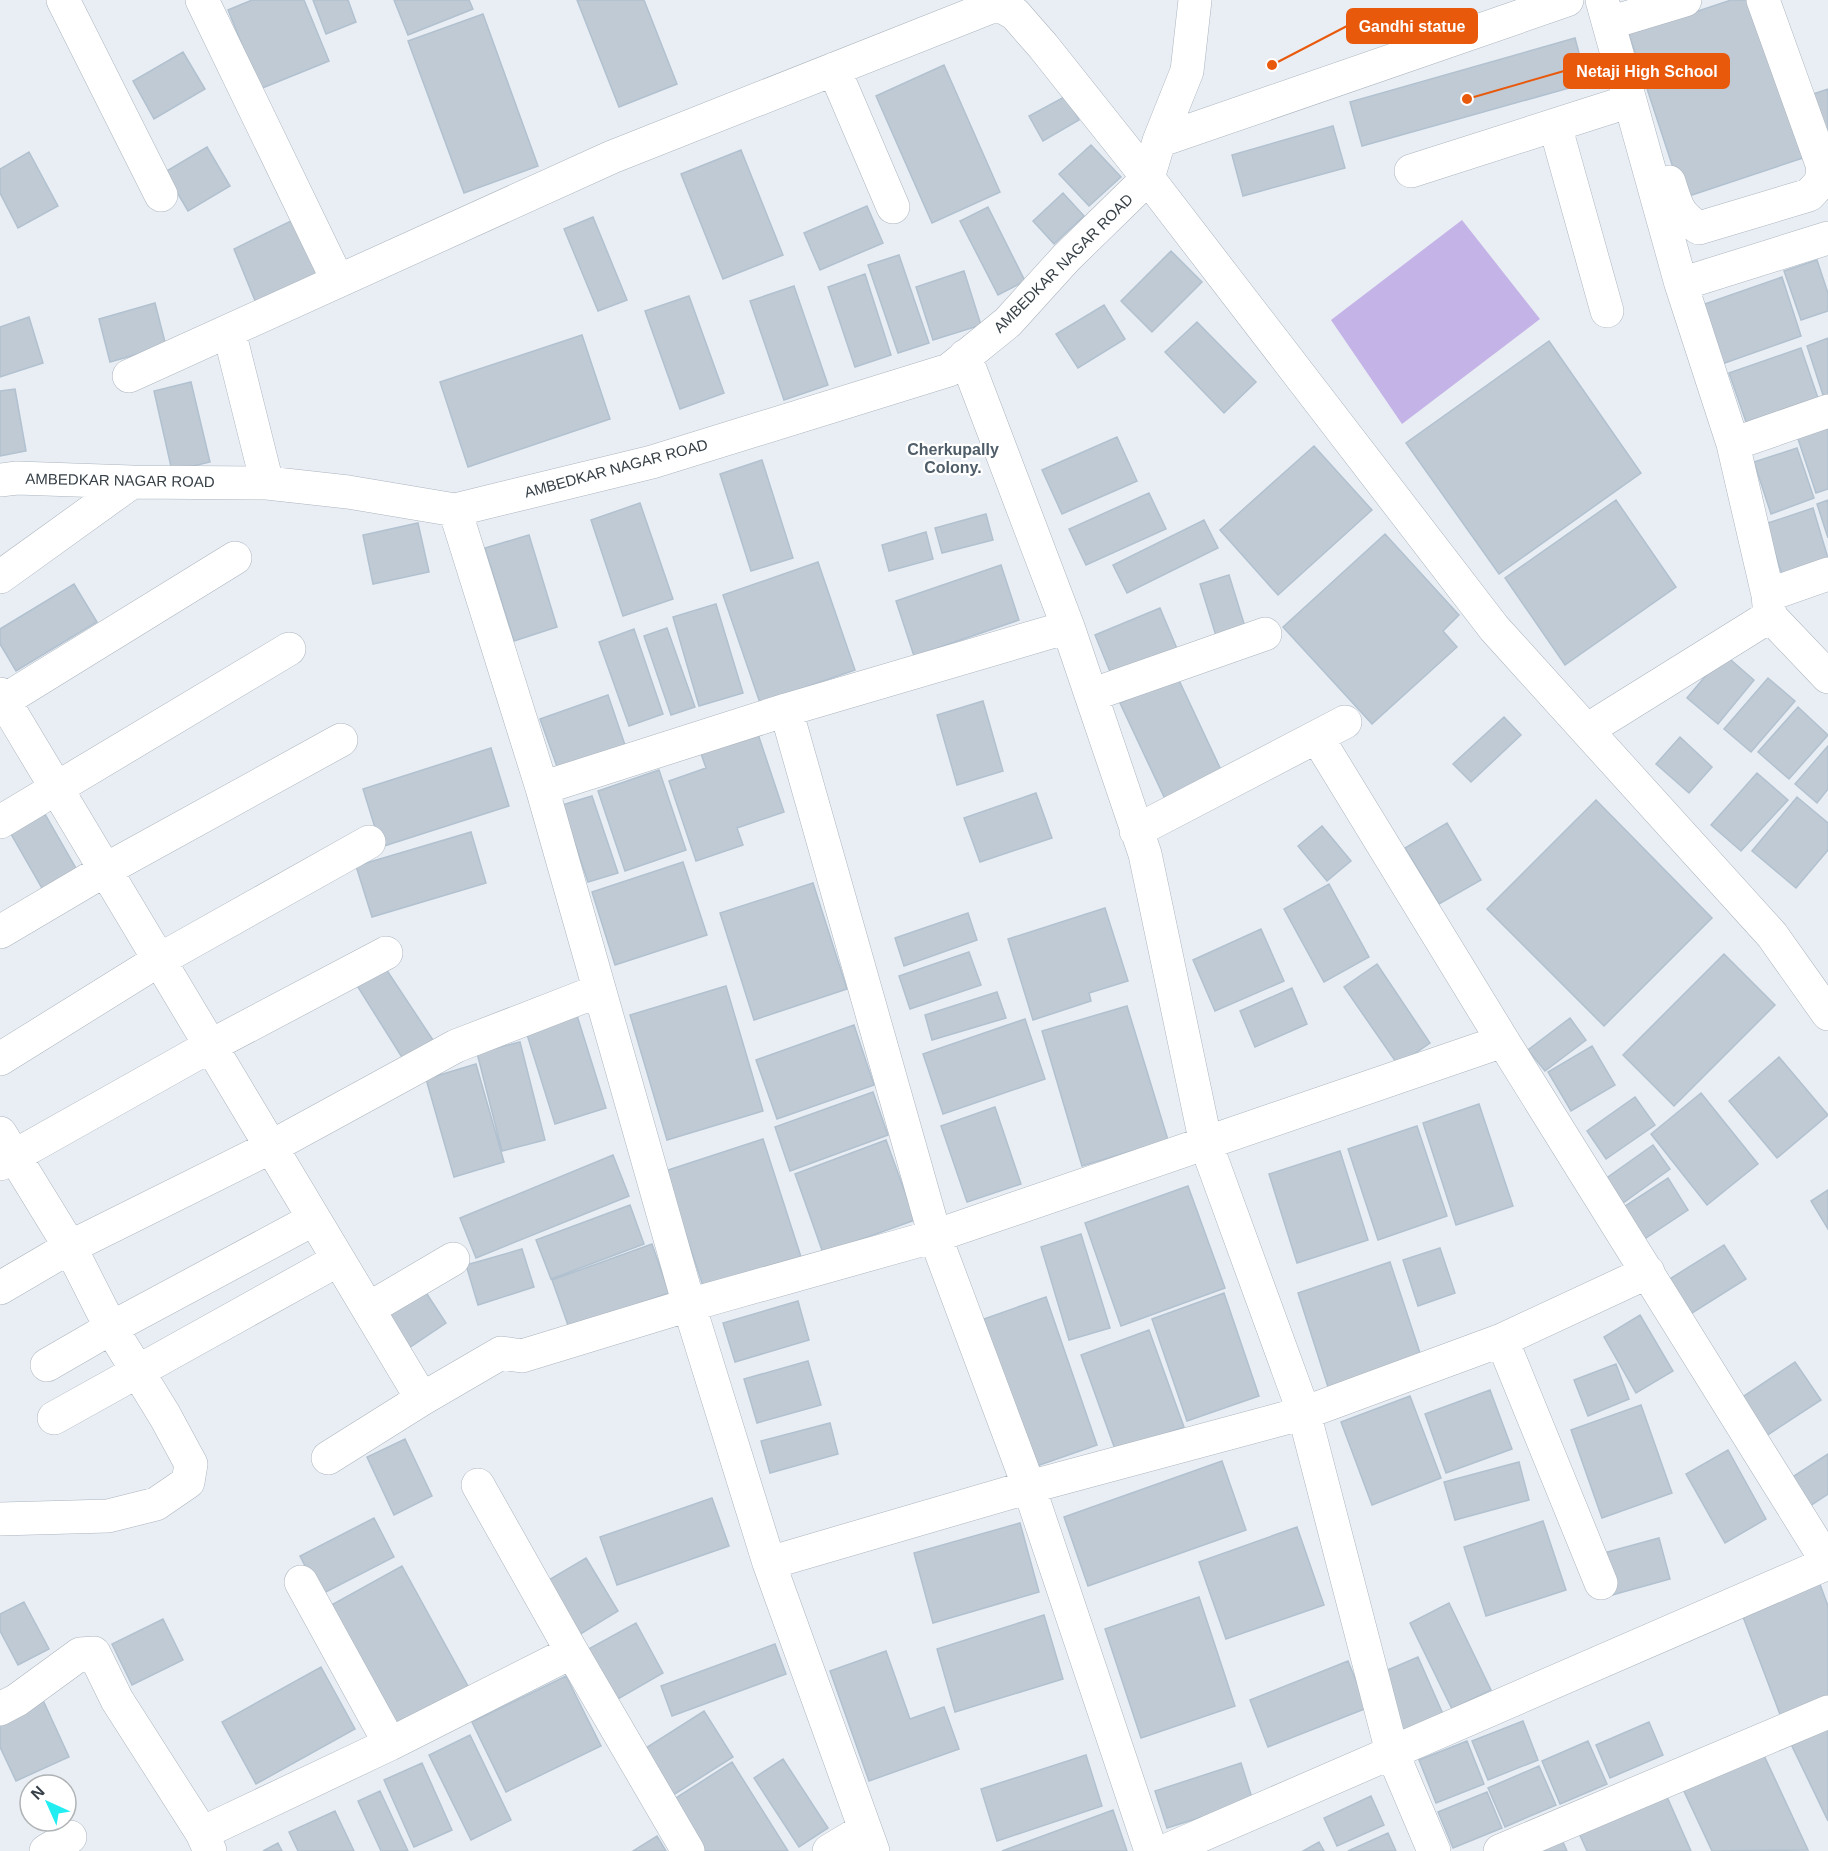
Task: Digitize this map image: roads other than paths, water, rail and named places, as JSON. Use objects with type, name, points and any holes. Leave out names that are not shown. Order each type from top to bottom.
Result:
[{"type":"street","points":[[63,0],[161,195]]},
{"type":"street","points":[[202,0],[338,281]]},
{"type":"street","points":[[1148,178],[1159,141],[1187,71],[1195,0]]},
{"type":"street","points":[[1159,141],[1567,0]]},
{"type":"street","points":[[1611,7],[1685,0]]},
{"type":"street","points":[[1611,7],[1677,208],[1686,220],[1699,228],[1809,195],[1821,182],[1823,167],[1763,0]]},
{"type":"street","points":[[129,376],[612,157],[991,7],[1003,7],[1015,14],[1043,46],[1148,178],[1494,628],[1772,935],[1828,1014]]},
{"type":"street","points":[[1611,7],[1630,101],[1681,284],[1733,444],[1769,606],[1828,677]]},
{"type":"street","points":[[834,69],[893,207]]},
{"type":"street","points":[[1411,171],[1630,101]]},
{"type":"street","points":[[1555,125],[1607,311]]},
{"type":"street","name":"AMBEDKAR NAGAR ROAD","points":[[0,480],[17,478],[267,483],[348,492],[455,510],[652,462],[949,370],[1008,322],[1066,258],[1148,178]]},
{"type":"street","points":[[1681,284],[1828,238]]},
{"type":"street","points":[[229,331],[267,483]]},
{"type":"street","points":[[965,356],[1068,627],[1145,854],[1206,1144],[1304,1413],[1392,1752],[1434,1851]]},
{"type":"street","points":[[1733,444],[1828,411]]},
{"type":"street","points":[[0,577],[132,482]]},
{"type":"street","points":[[455,510],[542,788],[688,1305],[769,1563],[868,1840],[829,1851]]},
{"type":"street","points":[[236,558],[1,699],[422,1399]]},
{"type":"street","points":[[1587,730],[1769,606],[1828,574]]},
{"type":"street","points":[[542,788],[786,710],[1068,627]]},
{"type":"street","points":[[1091,695],[1265,634]]},
{"type":"street","points":[[0,822],[289,649]]},
{"type":"street","points":[[786,710],[935,1236],[1029,1487],[1151,1851]]},
{"type":"street","points":[[1136,831],[1345,722]]},
{"type":"street","points":[[1165,1851],[1828,1563],[1317,737]]},
{"type":"street","points":[[0,932],[105,870],[341,740]]},
{"type":"street","points":[[0,1059],[159,960],[369,842]]},
{"type":"street","points":[[0,1519],[108,1516],[156,1504],[188,1482],[191,1464],[111,1328],[70,1247],[4,1151],[386,953]]},
{"type":"street","points":[[0,1288],[70,1247],[271,1147],[456,1046],[598,991]]},
{"type":"street","points":[[328,1458],[501,1353],[522,1356],[688,1305],[935,1236],[1503,1041]]},
{"type":"street","points":[[47,1365],[314,1219]]},
{"type":"street","points":[[368,1309],[453,1259]]},
{"type":"street","points":[[54,1418],[338,1260]]},
{"type":"street","points":[[769,1563],[1029,1487],[1304,1413],[1502,1340],[1648,1272]]},
{"type":"street","points":[[1502,1340],[1601,1583]]},
{"type":"street","points":[[478,1485],[688,1851]]},
{"type":"street","points":[[302,1582],[390,1744]]},
{"type":"street","points":[[0,1709],[17,1700],[80,1654],[94,1653],[117,1700],[206,1842],[390,1744],[572,1652]]},
{"type":"street","points":[[1500,1851],[1828,1712]]},
{"type":"place","name":"Gandhi statue","points":[[1272,65]]},
{"type":"place","name":"Netaji High School","points":[[1467,99]]},
{"type":"district","name":"Cherkupally Colony.","points":[[953,458]]}]
